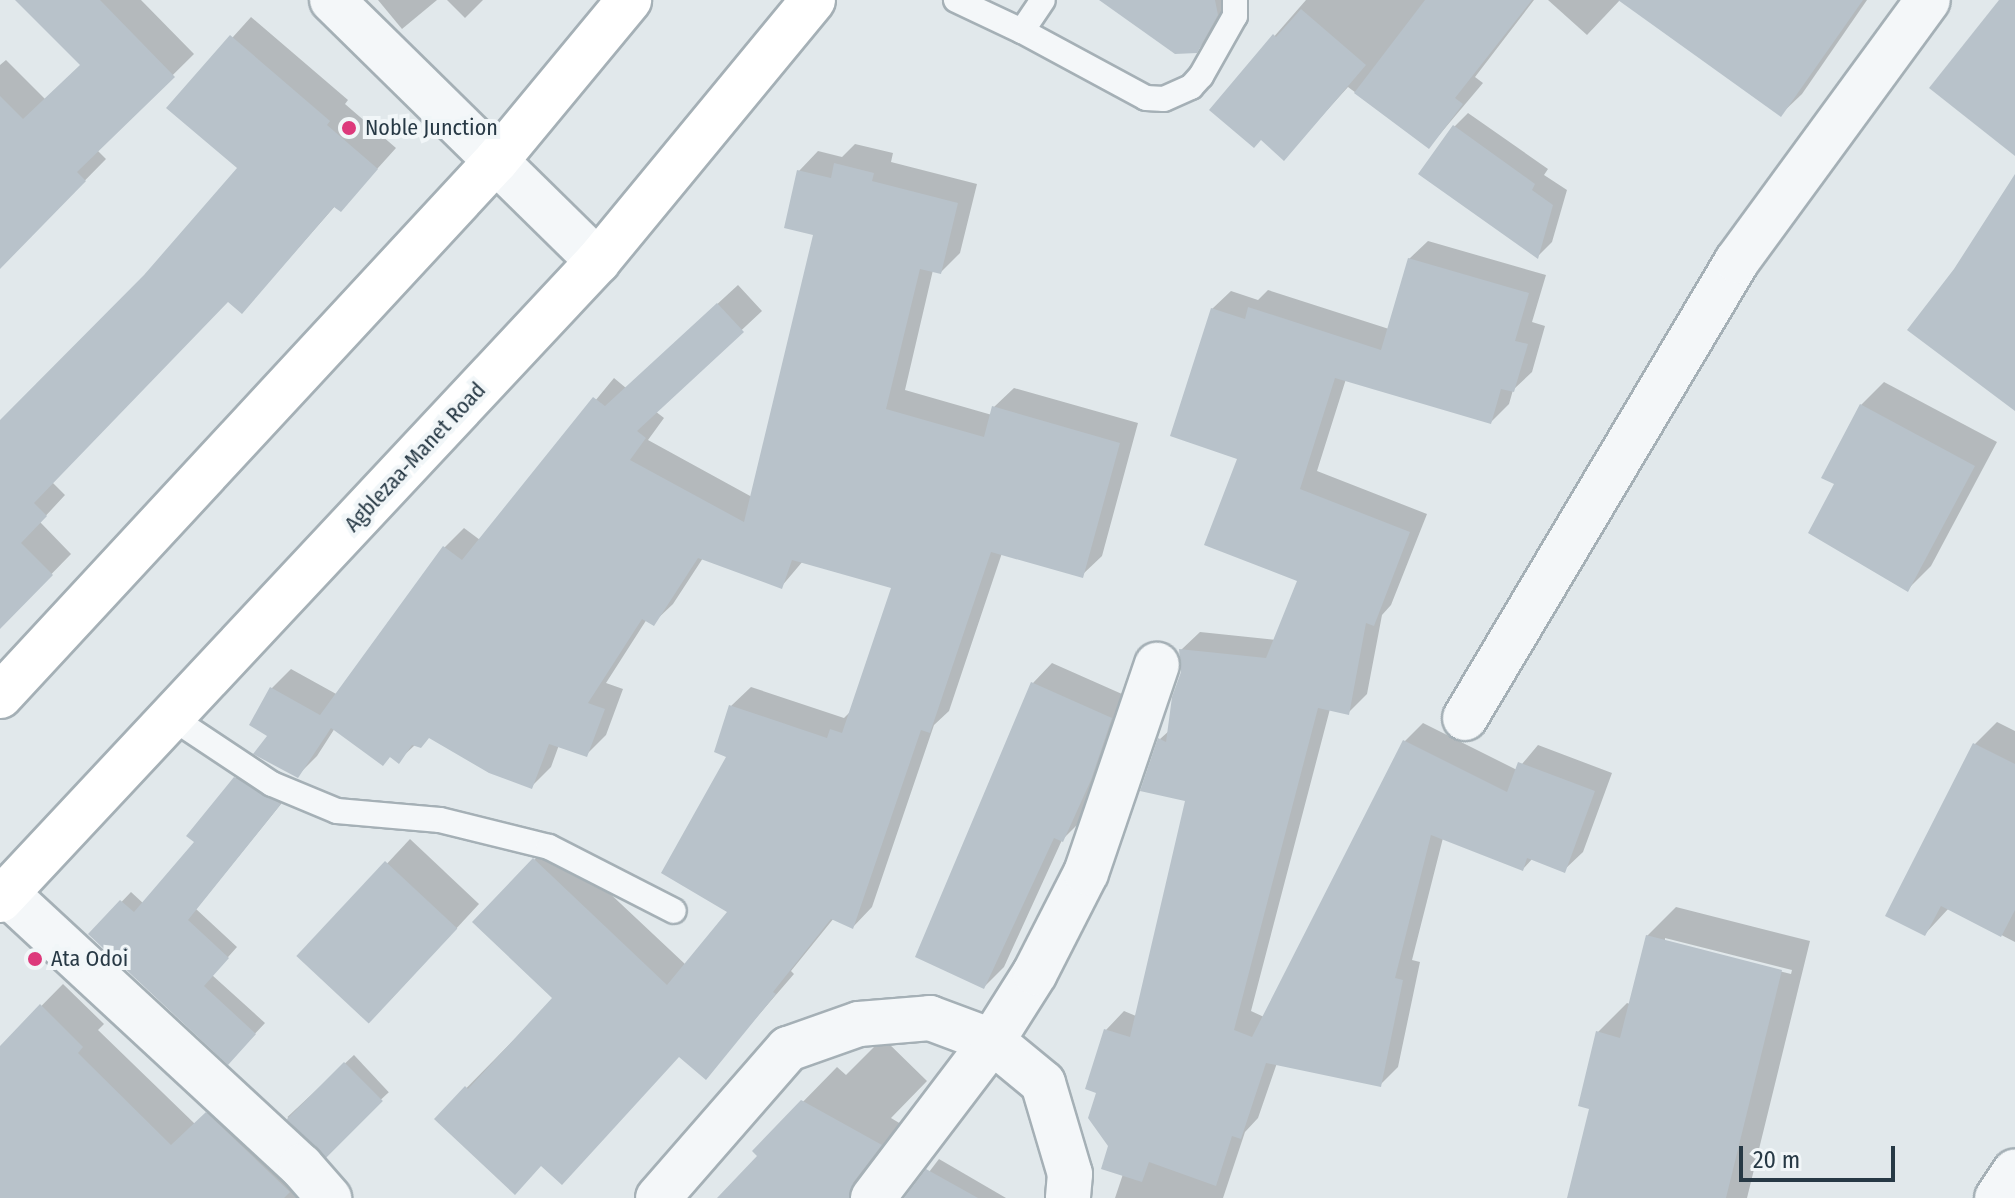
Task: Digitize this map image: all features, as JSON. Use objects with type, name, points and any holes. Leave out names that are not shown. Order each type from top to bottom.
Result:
[{"type":"main road","points":[[0,696],[496,161],[629,0]]},
{"type":"main road","name":"Agblezaa-Manet Road","points":[[3,896],[598,261],[813,0]]},
{"type":"street","points":[[332,0],[598,261]]},
{"type":"street","points":[[1465,718],[1737,261],[1928,0]]},
{"type":"street","points":[[873,1198],[992,1041],[1035,973],[1086,873],[1157,665]]},
{"type":"street","points":[[3,896],[301,1166],[329,1198]]},
{"type":"street","points":[[658,1198],[788,1049],[859,1024],[930,1018],[992,1041],[1043,1083],[1070,1174],[1068,1198]]},
{"type":"street","points":[[1997,1198],[2015,1171]]},
{"type":"lane","points":[[956,0],[1022,31],[1146,98],[1164,99],[1191,87],[1201,76],[1235,16],[1235,0]]},
{"type":"lane","points":[[1022,31],[1043,0]]},
{"type":"lane","points":[[171,717],[272,784],[337,811],[440,820],[549,847],[674,911]]},
{"type":"building","points":[[15,0],[100,0],[175,77],[77,172],[86,181],[0,269],[0,96],[23,119],[80,65]]},
{"type":"building","points":[[1099,0],[1215,0],[1218,15],[1197,53],[1175,54]]},
{"type":"building","points":[[1425,0],[1532,0],[1455,98],[1463,104],[1429,149],[1354,93]]},
{"type":"building","points":[[1618,0],[1863,0],[1781,117]]},
{"type":"building","points":[[1999,0],[2015,0],[2015,156],[1929,88]]},
{"type":"building","points":[[1301,9],[1366,65],[1284,161],[1261,140],[1254,148],[1209,110],[1273,34],[1276,37]]},
{"type":"building","points":[[230,35],[330,121],[327,125],[378,169],[341,212],[334,207],[242,314],[228,302],[34,503],[47,516],[21,543],[53,575],[0,629],[0,420],[144,275],[237,168],[166,108]]},
{"type":"building","points":[[1453,125],[1535,184],[1532,190],[1553,205],[1538,259],[1418,174]]},
{"type":"building","points":[[834,163],[874,173],[872,181],[958,203],[941,274],[920,269],[886,409],[984,437],[992,406],[1120,443],[1083,578],[991,552],[930,733],[921,730],[853,929],[831,919],[773,992],[776,994],[706,1080],[679,1057],[562,1185],[541,1166],[515,1195],[434,1119],[465,1086],[468,1089],[552,998],[472,922],[533,858],[667,985],[727,912],[661,873],[726,757],[714,752],[729,705],[827,738],[830,729],[842,733],[891,588],[792,560],[782,589],[698,558],[654,626],[642,619],[588,703],[605,709],[587,757],[549,744],[532,789],[489,773],[429,738],[421,748],[412,745],[399,764],[390,757],[383,766],[331,728],[298,778],[253,754],[267,736],[249,725],[270,687],[320,715],[443,546],[462,560],[593,397],[605,406],[717,303],[744,332],[637,431],[646,438],[630,460],[744,522],[813,235],[784,228],[797,170],[831,178]]},
{"type":"building","points":[[2015,174],[2015,411],[1907,330],[1954,269]]},
{"type":"building","points":[[1408,258],[1529,293],[1515,341],[1528,344],[1514,392],[1501,389],[1491,424],[1335,378],[1300,489],[1410,532],[1374,626],[1366,623],[1349,715],[1318,708],[1234,1030],[1252,1037],[1403,740],[1507,792],[1518,762],[1595,791],[1565,873],[1527,858],[1523,871],[1431,835],[1395,978],[1403,980],[1381,1087],[1266,1063],[1241,1139],[1232,1136],[1216,1186],[1149,1162],[1142,1182],[1101,1169],[1108,1146],[1088,1118],[1096,1093],[1085,1089],[1104,1029],[1130,1037],[1185,801],[1140,791],[1158,738],[1166,742],[1172,697],[1181,672],[1179,649],[1266,658],[1297,581],[1204,545],[1237,459],[1170,436],[1211,308],[1245,319],[1248,307],[1381,350]]},
{"type":"building","points":[[1860,404],[1975,466],[1908,592],[1808,533],[1834,484],[1821,478]]},
{"type":"building","points":[[1031,682],[1112,718],[1091,780],[1063,842],[1054,838],[984,989],[915,957]]},
{"type":"building","points":[[1973,743],[2015,764],[2015,910],[2001,937],[1941,906],[1925,936],[1885,916]]},
{"type":"building","points":[[234,777],[281,804],[188,920],[229,958],[204,986],[256,1034],[228,1065],[88,934],[120,900],[134,912],[194,842],[186,836]]},
{"type":"building","points":[[385,861],[457,929],[369,1024],[296,956]]},
{"type":"building","points":[[1646,935],[1782,970],[1726,1198],[1567,1198],[1589,1109],[1578,1106],[1596,1031],[1620,1038]]},
{"type":"building","points":[[40,1004],[83,1047],[78,1053],[171,1145],[206,1112],[290,1192],[284,1198],[0,1198],[0,1046]]},
{"type":"building","points":[[344,1062],[383,1101],[326,1158],[287,1119]]},
{"type":"building","points":[[801,1100],[882,1145],[853,1183],[849,1198],[717,1198],[757,1156],[752,1151]]},
{"type":"building","points":[[926,1169],[978,1198],[904,1198]]},
{"type":"place","name":"Noble Junction","points":[[349,128]]},
{"type":"place","name":"Ata Odoi","points":[[35,959]]}]
